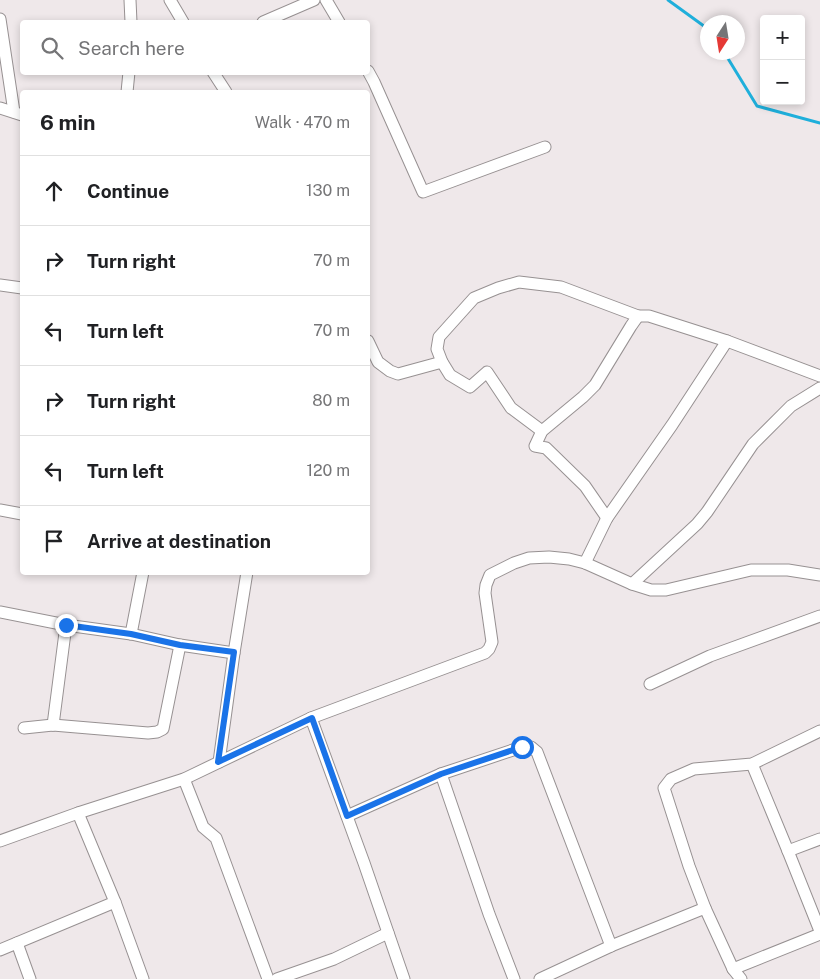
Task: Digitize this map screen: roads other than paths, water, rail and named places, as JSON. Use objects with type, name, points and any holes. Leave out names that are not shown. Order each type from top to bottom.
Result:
[{"type":"street","points":[[130,0],[131,20]]},
{"type":"street","points":[[170,0],[182,20]]},
{"type":"street","points":[[268,20],[314,0]]},
{"type":"street","points":[[326,0],[338,20]]},
{"type":"street","points":[[0,19],[18,114],[0,108]]},
{"type":"street","points":[[127,90],[129,75]]},
{"type":"street","points":[[215,75],[225,90]]},
{"type":"street","points":[[370,75],[423,192],[545,147]]},
{"type":"street","points":[[542,431],[511,408],[487,372],[470,387],[450,375],[437,349],[439,337],[474,298],[519,282],[561,287],[638,316],[648,316],[727,341],[820,376]]},
{"type":"street","points":[[0,285],[20,288]]},
{"type":"street","points":[[607,518],[585,486],[546,448],[535,446],[542,431],[595,385],[638,316]]},
{"type":"street","points":[[584,563],[607,518],[651,456],[727,341]]},
{"type":"street","points":[[370,345],[378,362],[390,371],[398,374],[442,362]]},
{"type":"street","points":[[632,584],[697,524],[753,444],[792,406],[820,388]]},
{"type":"street","points":[[0,510],[20,514]]},
{"type":"street","points":[[0,841],[78,813],[184,779],[312,718],[485,653],[492,642],[485,593],[490,575],[529,558],[550,557],[569,559],[584,563],[632,584],[651,590],[666,590],[751,570],[788,570],[820,575]]},
{"type":"street","points":[[131,634],[142,575]]},
{"type":"street","points":[[218,762],[247,575]]},
{"type":"street","points":[[0,612],[66,625],[131,634],[180,645],[234,652]]},
{"type":"street","points":[[650,684],[710,656],[820,616]]},
{"type":"street","points":[[53,725],[66,625]]},
{"type":"street","points":[[24,728],[53,725],[148,733],[157,732],[163,728],[180,645]]},
{"type":"street","points":[[312,718],[404,979]]},
{"type":"street","points":[[741,979],[734,970],[705,908],[689,866],[664,788],[671,780],[694,769],[752,764],[820,731]]},
{"type":"street","points":[[347,816],[441,774],[522,747],[531,747],[537,752],[611,946]]},
{"type":"street","points":[[734,970],[820,933],[752,764]]},
{"type":"street","points":[[441,774],[489,914],[514,979]]},
{"type":"street","points":[[184,779],[203,827],[216,838],[268,979]]},
{"type":"street","points":[[78,813],[115,902],[143,979]]},
{"type":"street","points":[[788,851],[820,838]]},
{"type":"street","points":[[0,950],[115,902]]},
{"type":"street","points":[[540,979],[611,946],[705,908]]},
{"type":"street","points":[[277,979],[334,959],[388,933]]},
{"type":"street","points":[[17,944],[30,979]]},
{"type":"waterway","points":[[668,0],[700,23]]},
{"type":"waterway","points":[[729,60],[757,106],[820,123]]}]
